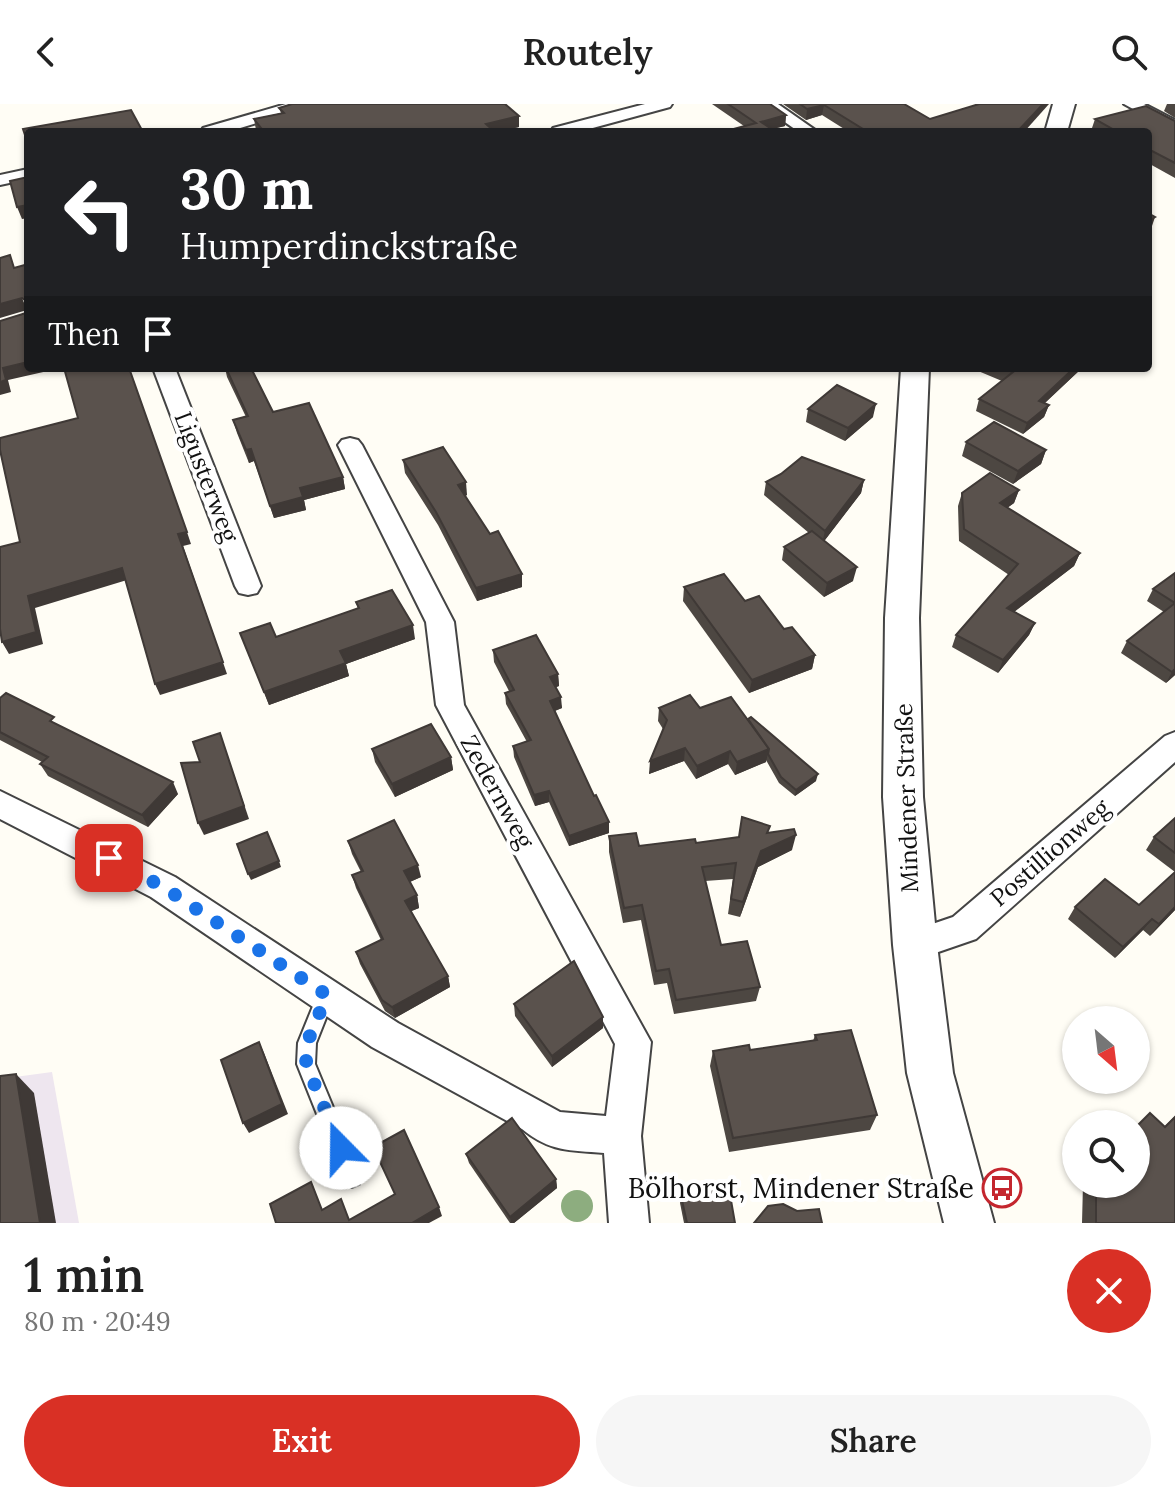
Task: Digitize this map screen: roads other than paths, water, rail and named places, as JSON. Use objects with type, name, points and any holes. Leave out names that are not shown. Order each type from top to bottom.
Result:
[{"type":"street","points":[[223,128],[304,104]]},
{"type":"street","points":[[574,128],[664,104]]},
{"type":"street","points":[[767,104],[804,128]]},
{"type":"street","points":[[1057,128],[1064,104]]},
{"type":"street","points":[[1132,104],[1175,127]]},
{"type":"street","points":[[0,180],[24,175]]},
{"type":"street","name":"Ligusterweg","points":[[166,372],[248,586]]},
{"type":"street","name":"Mindener Straße","points":[[915,372],[902,618],[903,797],[915,945],[930,1073],[969,1223]]},
{"type":"street","name":"Zedernweg","points":[[350,445],[440,622],[450,705],[633,1042],[622,1136],[629,1223]]},
{"type":"street","name":"Postillionweg","points":[[915,945],[964,928],[1175,744]]},
{"type":"street","points":[[0,804],[163,887],[385,1035],[535,1116],[553,1130],[622,1136]]},
{"type":"lane","points":[[327,995],[307,1043],[306,1064],[352,1177]]},
{"type":"place","name":"Bölhorst, Mindener Straße","points":[[1002,1188]]}]
